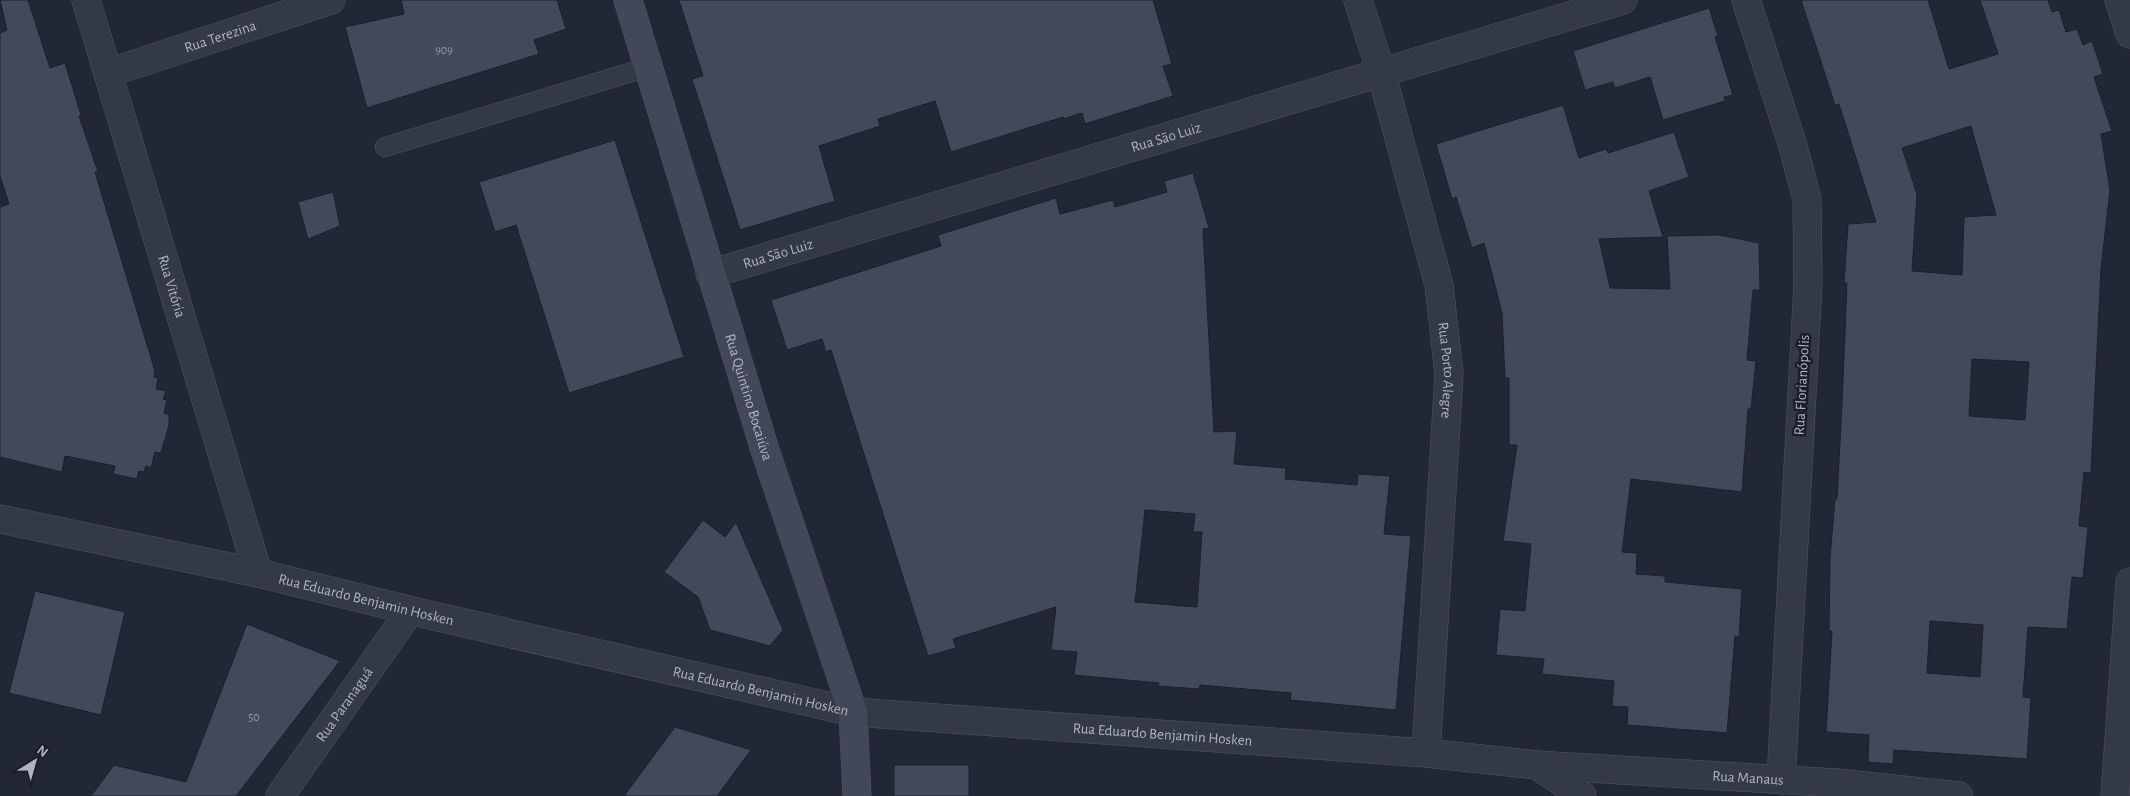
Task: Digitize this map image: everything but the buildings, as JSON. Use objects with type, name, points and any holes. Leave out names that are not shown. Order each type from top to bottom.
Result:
[{"type":"street","name":"Rua Vitória","points":[[86,0],[258,574]]},
{"type":"street","name":"Rua Terezina","points":[[108,73],[331,0]]},
{"type":"street","name":"Rua Quintino Bocaiúva","points":[[628,0],[765,450],[853,712],[857,796]]},
{"type":"street","name":"Rua Porto Alegre","points":[[1358,0],[1381,72],[1439,285],[1449,374],[1426,752]]},
{"type":"street","name":"Rua São Luiz","points":[[710,274],[1623,0]]},
{"type":"street","name":"Rua Florianópolis","points":[[1746,0],[1808,199],[1808,284],[1781,780]]},
{"type":"street","points":[[2118,0],[2130,34]]},
{"type":"street","name":"Rua Eduardo Benjamin Hosken","points":[[0,519],[258,574],[410,611],[853,712],[1426,752],[1537,765]]},
{"type":"street","points":[[2115,796],[2130,582]]},
{"type":"street","name":"Rua Paranaguá","points":[[280,796],[410,611]]},
{"type":"street","name":"Rua Manaus","points":[[1537,765],[1703,786],[1781,780],[1832,790],[1960,796]]},
{"type":"street","points":[[1537,765],[1582,796]]},
{"type":"lane","points":[[385,147],[648,67]]}]
